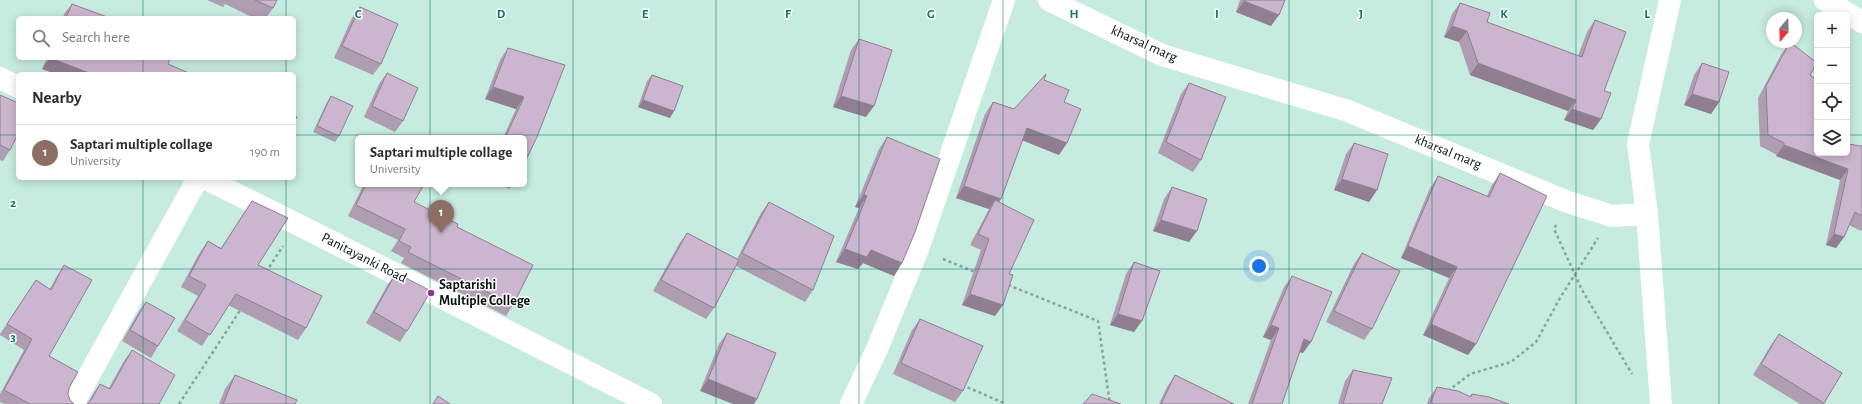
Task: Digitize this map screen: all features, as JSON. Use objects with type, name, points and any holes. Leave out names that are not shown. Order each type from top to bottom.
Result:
[{"type":"street","points":[[851,404],[918,249],[1004,0]]},
{"type":"street","name":"kharsal marg","points":[[1049,0],[1162,55],[1348,111],[1568,202],[1612,216],[1647,214]]},
{"type":"street","points":[[1661,404],[1647,214],[1638,144],[1670,0]]},
{"type":"street","points":[[1825,0],[1862,22]]},
{"type":"street","points":[[0,78],[16,86]]},
{"type":"street","points":[[72,404],[197,180]]},
{"type":"street","name":"Panitayanki Road","points":[[208,180],[651,404]]},
{"type":"path","points":[[1568,202],[1554,229],[1575,275],[1634,378]]},
{"type":"path","points":[[1442,396],[1470,374],[1511,362],[1536,342],[1575,275],[1612,216]]},
{"type":"path","points":[[263,276],[297,224]]},
{"type":"path","points":[[918,249],[983,275]]},
{"type":"path","points":[[1004,283],[1098,321],[1110,404]]},
{"type":"path","points":[[179,404],[242,308]]},
{"type":"path","points":[[956,383],[1006,404]]},
{"type":"building","points":[[255,0],[277,0],[273,8]]},
{"type":"building","points":[[1244,0],[1285,0],[1279,15]]},
{"type":"building","points":[[1460,3],[1490,13],[1487,22],[1582,57],[1595,20],[1626,32],[1604,91],[1611,93],[1601,119],[1572,109],[1576,100],[1478,63],[1467,31],[1452,26]]},
{"type":"building","points":[[72,4],[105,16],[67,16]]},
{"type":"building","points":[[360,7],[398,24],[381,64],[342,46]]},
{"type":"building","points":[[859,39],[892,50],[874,106],[841,96]]},
{"type":"building","points":[[508,48],[565,65],[537,137],[527,158],[527,135],[506,135],[524,97],[493,87]]},
{"type":"building","points":[[1787,48],[1798,48],[1814,61],[1814,68],[1810,75],[1814,78],[1814,156],[1850,156],[1850,144],[1862,146],[1862,216],[1855,212],[1844,237],[1834,234],[1848,169],[1784,145],[1784,143],[1768,135],[1766,86]]},
{"type":"building","points":[[55,60],[169,60],[168,64],[186,72],[87,72]]},
{"type":"building","points":[[1702,63],[1729,72],[1719,102],[1692,94]]},
{"type":"building","points":[[387,73],[418,88],[403,121],[372,106]]},
{"type":"building","points":[[1046,74],[1044,80],[1069,90],[1064,102],[1081,109],[1067,143],[1027,128],[1001,199],[964,186],[993,102],[1014,109]]},
{"type":"building","points":[[652,75],[683,86],[674,111],[643,100]]},
{"type":"building","points":[[1189,83],[1226,97],[1201,160],[1166,142]]},
{"type":"building","points":[[0,95],[16,102],[16,138],[10,150],[0,145]]},
{"type":"building","points":[[331,96],[353,106],[339,136],[317,126]]},
{"type":"building","points":[[887,137],[940,159],[915,232],[902,263],[871,250],[867,257],[845,249],[867,196],[864,194]]},
{"type":"building","points":[[1354,143],[1388,154],[1377,190],[1342,179]]},
{"type":"building","points":[[1500,173],[1547,196],[1476,344],[1431,324],[1457,267],[1408,246],[1438,176],[1489,197]]},
{"type":"building","points":[[365,187],[422,187],[414,202],[458,224],[457,227],[533,265],[513,305],[408,252],[411,247],[399,241],[405,229],[356,205]]},
{"type":"building","points":[[1172,187],[1207,199],[1197,231],[1161,220]]},
{"type":"building","points":[[995,200],[1034,220],[1009,274],[1013,275],[1003,305],[970,294],[989,239],[978,234]]},
{"type":"building","points":[[252,201],[288,218],[258,265],[322,296],[306,328],[236,294],[210,335],[185,320],[206,285],[189,276],[208,241],[221,249]]},
{"type":"building","points":[[769,202],[834,236],[813,290],[742,253]]},
{"type":"building","points":[[687,233],[739,260],[714,308],[661,280]]},
{"type":"building","points":[[1362,253],[1400,271],[1372,329],[1334,311]]},
{"type":"building","points":[[1134,262],[1160,271],[1142,321],[1118,314]]},
{"type":"building","points":[[64,265],[92,280],[49,356],[78,372],[69,388],[68,394],[70,400],[74,404],[30,404],[4,390],[32,339],[7,324],[36,280],[51,290]]},
{"type":"building","points":[[396,273],[431,291],[407,331],[374,312]]},
{"type":"building","points":[[1292,276],[1332,292],[1311,342],[1304,339],[1282,404],[1252,404],[1279,328],[1271,325]]},
{"type":"building","points":[[146,302],[175,318],[158,346],[130,330]]},
{"type":"building","points":[[920,319],[983,346],[963,391],[901,363]]},
{"type":"building","points":[[727,333],[776,353],[757,399],[708,379]]},
{"type":"building","points":[[1779,334],[1842,373],[1824,403],[1761,364]]},
{"type":"building","points":[[132,350],[175,375],[159,404],[87,404],[100,384],[110,389]]},
{"type":"building","points":[[1353,370],[1392,378],[1382,404],[1343,404]]},
{"type":"building","points":[[235,375],[297,400],[295,404],[223,404]]},
{"type":"building","points":[[1175,375],[1234,404],[1161,404]]},
{"type":"building","points":[[1437,387],[1458,391],[1471,397],[1472,394],[1489,397],[1509,404],[1430,404]]},
{"type":"building","points":[[1092,394],[1121,404],[1083,404]]},
{"type":"building","points":[[438,396],[450,404],[433,404]]},
{"type":"place","name":"Saptari multiple collage","points":[[441,233]]},
{"type":"place","name":"Saptarishi Multiple College","points":[[431,293]]}]
